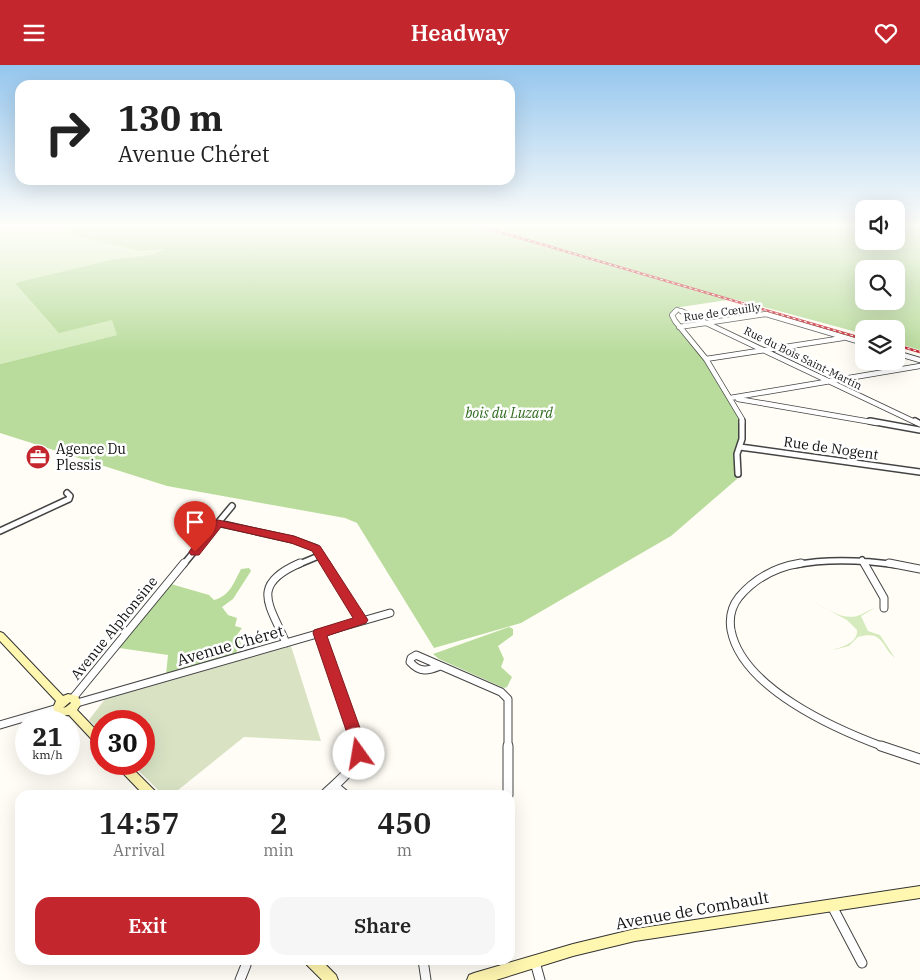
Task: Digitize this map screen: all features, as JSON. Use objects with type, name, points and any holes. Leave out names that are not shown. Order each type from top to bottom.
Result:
[{"type":"street","name":"Rue du Bois Saint-Martin","points":[[679,327],[672,315],[679,309],[920,424]]},
{"type":"street","name":"Rue de Cœuilly","points":[[679,327],[768,315],[845,338]]},
{"type":"street","points":[[679,327],[706,359],[732,398],[742,419],[742,439],[737,454],[738,474]]},
{"type":"street","points":[[706,359],[845,338],[855,341]]},
{"type":"street","points":[[905,356],[920,360]]},
{"type":"street","points":[[732,398],[920,366]]},
{"type":"street","points":[[732,398],[920,430]]},
{"type":"street","name":"Rue de Nogent","points":[[740,447],[920,472]]},
{"type":"street","points":[[0,531],[69,499],[68,493]]},
{"type":"street","name":"Avenue Alphonsine","points":[[74,704],[232,506]]},
{"type":"street","points":[[218,523],[308,544],[316,548],[361,620]]},
{"type":"street","points":[[286,643],[267,600],[267,592],[281,573],[290,567],[321,555]]},
{"type":"street","points":[[920,569],[862,560],[833,559],[810,562],[775,571],[756,580],[743,591],[734,605],[731,630],[740,651],[755,671],[797,705],[852,734],[920,759]]},
{"type":"street","points":[[862,560],[884,598],[884,608]]},
{"type":"street","name":"Avenue Chéret","points":[[74,704],[390,613]]},
{"type":"street","points":[[319,633],[355,735],[359,754],[353,767],[329,790]]},
{"type":"street","points":[[0,635],[60,705],[63,712],[74,704],[90,727]]},
{"type":"street","points":[[440,666],[501,692],[508,699],[508,790]]},
{"type":"street","points":[[0,725],[60,705]]},
{"type":"street","points":[[132,775],[146,790]]},
{"type":"street","points":[[334,785],[340,790]]},
{"type":"street","name":"Avenue de Combault","points":[[515,964],[535,962],[635,935],[920,892]]},
{"type":"street","points":[[831,904],[862,963]]},
{"type":"street","points":[[535,962],[540,980]]},
{"type":"street","points":[[240,980],[246,965]]},
{"type":"street","points":[[317,965],[331,980]]},
{"type":"street","points":[[424,965],[426,980]]},
{"type":"street","name":"Avenue de Combault","points":[[474,980],[510,965]]},
{"type":"green space","points":[[0,268],[218,268],[117,335],[0,364]]},
{"type":"green space","name":"bois du Luzard","points":[[79,268],[855,268],[855,310],[905,310],[905,268],[920,268],[920,350],[905,346],[905,320],[855,320],[855,332],[734,299],[674,308],[671,315],[674,324],[709,366],[740,419],[740,440],[735,452],[737,479],[671,536],[521,623],[434,648],[357,523],[345,518],[167,486],[0,433],[0,364],[117,335],[112,320],[59,333],[15,283]]},
{"type":"green space","points":[[249,568],[251,571],[233,599],[222,607],[228,615],[237,618],[235,626],[242,628],[237,635],[241,643],[235,655],[166,675],[168,655],[119,648],[171,584],[209,595],[214,600],[228,592],[241,569]]},
{"type":"green space","points":[[815,603],[846,617],[857,616],[875,608],[861,616],[868,631],[880,635],[895,658],[881,641],[873,636],[866,635],[858,637],[849,646],[833,650],[852,641],[857,634],[857,630],[847,620]]},
{"type":"green space","points":[[509,627],[513,629],[513,635],[498,646],[504,659],[501,667],[512,677],[507,687],[504,688],[439,659],[433,654]]},
{"type":"green space","points":[[291,646],[321,741],[244,737],[178,790],[158,790],[143,775],[155,775],[155,710],[97,710],[105,699]]},
{"type":"railway","points":[[621,268],[855,336]]},
{"type":"railway","points":[[905,348],[920,352]]},
{"type":"place","name":"Agence Du Plessis","points":[[38,457]]},
{"type":"route","points":[[195,552],[218,523],[294,540],[316,548],[361,620],[319,633],[358,742],[359,754]]}]
